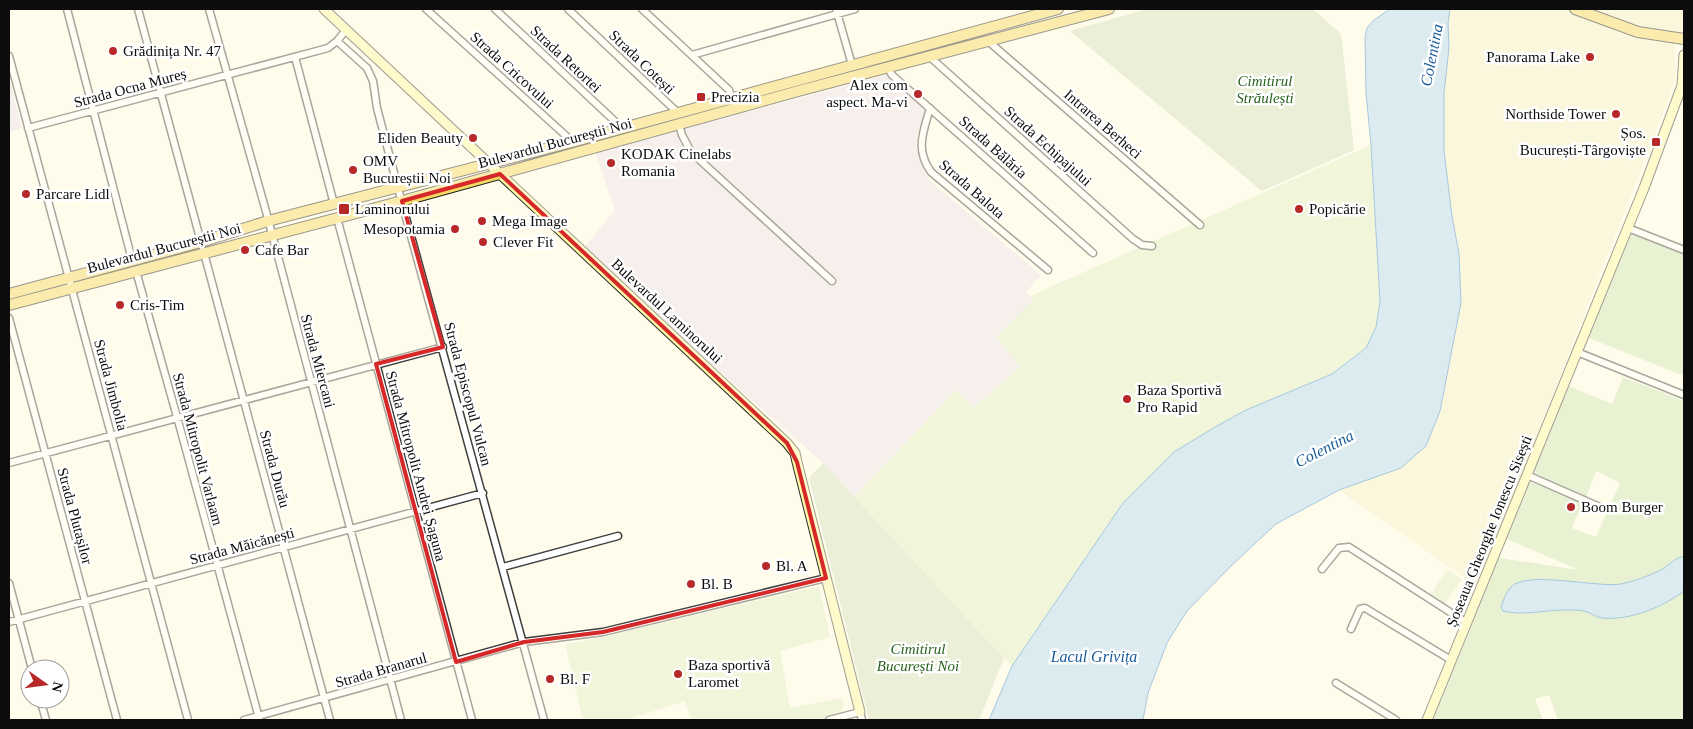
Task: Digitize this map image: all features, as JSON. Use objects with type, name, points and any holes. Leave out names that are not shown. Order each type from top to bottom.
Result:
[{"type":"main road","name":"Bulevardul Bucureștii Noi","points":[[9,305],[132,260],[201,242],[268,221],[572,142],[621,127],[1058,9]]},
{"type":"main road","name":"Bulevardul Bucureștii Noi","points":[[9,294],[136,271],[402,201],[735,108],[1095,11],[1109,9]]},
{"type":"main road","points":[[1575,9],[1638,32],[1684,39]]},
{"type":"street","points":[[67,9],[132,260]]},
{"type":"street","points":[[138,9],[201,242]]},
{"type":"street","name":"Strada Miercani","points":[[210,9],[400,720]]},
{"type":"street","name":"Bulevardul Laminorului","points":[[324,9],[787,442],[795,453],[861,716]]},
{"type":"street","name":"Strada Cricovului","points":[[426,9],[582,151]]},
{"type":"street","name":"Strada Retortei","points":[[495,9],[621,127]]},
{"type":"street","name":"Strada Cotești","points":[[568,9],[677,112]]},
{"type":"street","points":[[645,9],[729,90],[735,108]]},
{"type":"street","points":[[692,55],[837,11],[855,9]]},
{"type":"street","points":[[837,11],[852,64]]},
{"type":"street","name":"Strada Ocna Mureș","points":[[28,128],[328,48],[346,30]]},
{"type":"street","name":"Strada Episcopul Vulcan","points":[[337,41],[367,68],[371,74],[377,108],[398,187],[544,720]]},
{"type":"street","name":"Intrarea Berheci","points":[[988,41],[1200,225]]},
{"type":"street","name":"Șoseaua Gheorghe Ionescu Sisești","points":[[1427,720],[1662,144],[1683,83],[1684,55]]},
{"type":"street","name":"Strada Jimbolia","points":[[9,56],[188,720]]},
{"type":"street","name":"Strada Bălăria","points":[[882,56],[892,75],[1093,253]]},
{"type":"street","points":[[295,57],[334,204]]},
{"type":"street","name":"Strada Echipajului","points":[[930,57],[1133,238],[1142,245],[1152,246]]},
{"type":"street","name":"Strada Balota","points":[[930,108],[921,145],[922,155],[931,172],[1048,270]]},
{"type":"street","points":[[679,124],[682,136],[691,152],[832,280]]},
{"type":"street","points":[[512,185],[511,179],[514,170]]},
{"type":"street","name":"Strada Mitropolit Andrei Șaguna","points":[[338,218],[472,720]]},
{"type":"street","points":[[1628,228],[1684,250]]},
{"type":"street","name":"Strada Durău","points":[[204,253],[330,720]]},
{"type":"street","name":"Strada Mitropolit Varlaam","points":[[136,271],[259,718]]},
{"type":"street","name":"Strada Plutașilor","points":[[9,318],[117,720]]},
{"type":"street","points":[[9,463],[443,347]]},
{"type":"street","points":[[1577,352],[1684,395]]},
{"type":"street","points":[[1527,476],[1600,507]]},
{"type":"street","name":"Strada Măicănești","points":[[9,622],[483,493]]},
{"type":"street","points":[[503,567],[618,536]]},
{"type":"street","points":[[1322,569],[1339,548],[1349,547],[1466,623]]},
{"type":"street","name":"Strada Branarul","points":[[244,720],[259,718],[524,642],[596,633],[826,578]]},
{"type":"street","points":[[9,583],[29,659]]},
{"type":"street","points":[[1351,629],[1360,609],[1365,608],[1451,660]]},
{"type":"street","points":[[1336,683],[1396,720]]},
{"type":"street","points":[[829,720],[861,716]]},
{"type":"highlighted area","points":[[500,174],[787,443],[797,462],[826,578],[603,632],[524,642],[456,662],[376,364],[443,347],[402,201]]},
{"type":"shaded area","points":[[887,75],[925,109],[917,134],[916,145],[920,161],[929,180],[1041,275],[1026,292],[1034,300],[1020,367],[973,408],[956,390],[854,497],[823,463],[582,250],[615,210],[595,152]]},
{"type":"shaded area","points":[[9,78],[22,128],[9,132]]},
{"type":"green space","name":"Cimitirul Străulești","points":[[1147,9],[1313,9],[1341,34],[1354,150],[1262,191],[1070,31]]},
{"type":"green space","points":[[1450,9],[1684,9],[1684,35],[1674,35],[1676,80],[1478,587],[1339,490],[1401,468],[1459,254],[1444,151],[1444,93],[1449,48],[1448,23]]},
{"type":"green space","name":"Baza Sportivă Pro Rapid","points":[[1371,145],[1380,301],[1376,327],[1366,348],[1332,374],[1246,410],[1174,452],[1123,503],[1012,666],[854,497],[956,390],[973,408],[1020,367],[996,337],[1034,300],[1030,296]]},
{"type":"green space","points":[[1628,228],[1684,250],[1684,376],[1584,336]]},
{"type":"green space","points":[[1623,377],[1684,401],[1684,720],[1558,720],[1549,695],[1535,699],[1543,720],[1427,720],[1494,557],[1579,570],[1502,537],[1525,480],[1583,503],[1572,528],[1596,537],[1620,483],[1596,471],[1585,500],[1527,475],[1564,384],[1612,404]]},
{"type":"green space","name":"Cimitirul București Noi","points":[[823,463],[1004,658],[979,720],[869,720],[809,478]]},
{"type":"green space","points":[[1447,569],[1462,579],[1444,605],[1430,596]]},
{"type":"green space","name":"Baza sportivă Laromet","points":[[819,586],[830,637],[780,651],[790,708],[842,698],[843,708],[839,714],[815,720],[691,720],[685,701],[626,720],[583,720],[565,644],[590,640]]},
{"type":"water","name":"Lacul Grivița","points":[[1390,9],[1450,9],[1448,23],[1449,48],[1444,93],[1444,151],[1459,254],[1461,303],[1440,411],[1426,446],[1401,468],[1339,490],[1276,524],[1233,564],[1187,611],[1167,643],[1148,693],[1143,720],[989,720],[1012,666],[1123,503],[1174,452],[1246,410],[1332,374],[1366,348],[1376,327],[1380,301],[1366,93],[1365,37],[1367,28],[1374,20]]},
{"type":"water","points":[[1684,556],[1684,591],[1645,612],[1623,617],[1602,618],[1582,611],[1557,610],[1518,613],[1503,611],[1501,607],[1509,589],[1519,582],[1547,580],[1610,585],[1621,584],[1661,570]]},
{"type":"place","name":"Grădinița Nr. 47","points":[[113,51]]},
{"type":"place","name":"Panorama Lake","points":[[1590,57]]},
{"type":"place","name":"Alex com aspect. Ma-vi","points":[[918,94]]},
{"type":"place","name":"Precizia","points":[[701,97]]},
{"type":"place","name":"Northside Tower","points":[[1616,114]]},
{"type":"place","name":"Eliden Beauty","points":[[473,138]]},
{"type":"place","name":"Șos. București-Târgoviște","points":[[1656,142]]},
{"type":"place","name":"KODAK Cinelabs Romania","points":[[611,163]]},
{"type":"place","name":"OMV Bucureștii Noi","points":[[353,170]]},
{"type":"place","name":"Parcare Lidl","points":[[26,194]]},
{"type":"place","name":"Laminorului","points":[[344,209]]},
{"type":"place","name":"Popicărie","points":[[1299,209]]},
{"type":"place","name":"Mega Image","points":[[482,221]]},
{"type":"place","name":"Mesopotamia","points":[[455,229]]},
{"type":"place","name":"Clever Fit","points":[[483,242]]},
{"type":"place","name":"Cafe Bar","points":[[245,250]]},
{"type":"place","name":"Cris-Tim","points":[[120,305]]},
{"type":"place","name":"Baza Sportivă Pro Rapid","points":[[1127,399]]},
{"type":"place","name":"Boom Burger","points":[[1571,507]]},
{"type":"place","name":"Bl. A","points":[[766,566]]},
{"type":"place","name":"Bl. B","points":[[691,584]]},
{"type":"place","name":"Baza sportivă Laromet","points":[[678,674]]},
{"type":"place","name":"Bl. F","points":[[550,679]]},
{"type":"water label","name":"Colentina","points":[[1431,55]]},
{"type":"water label","name":"Colentina","points":[[1324,448]]}]
